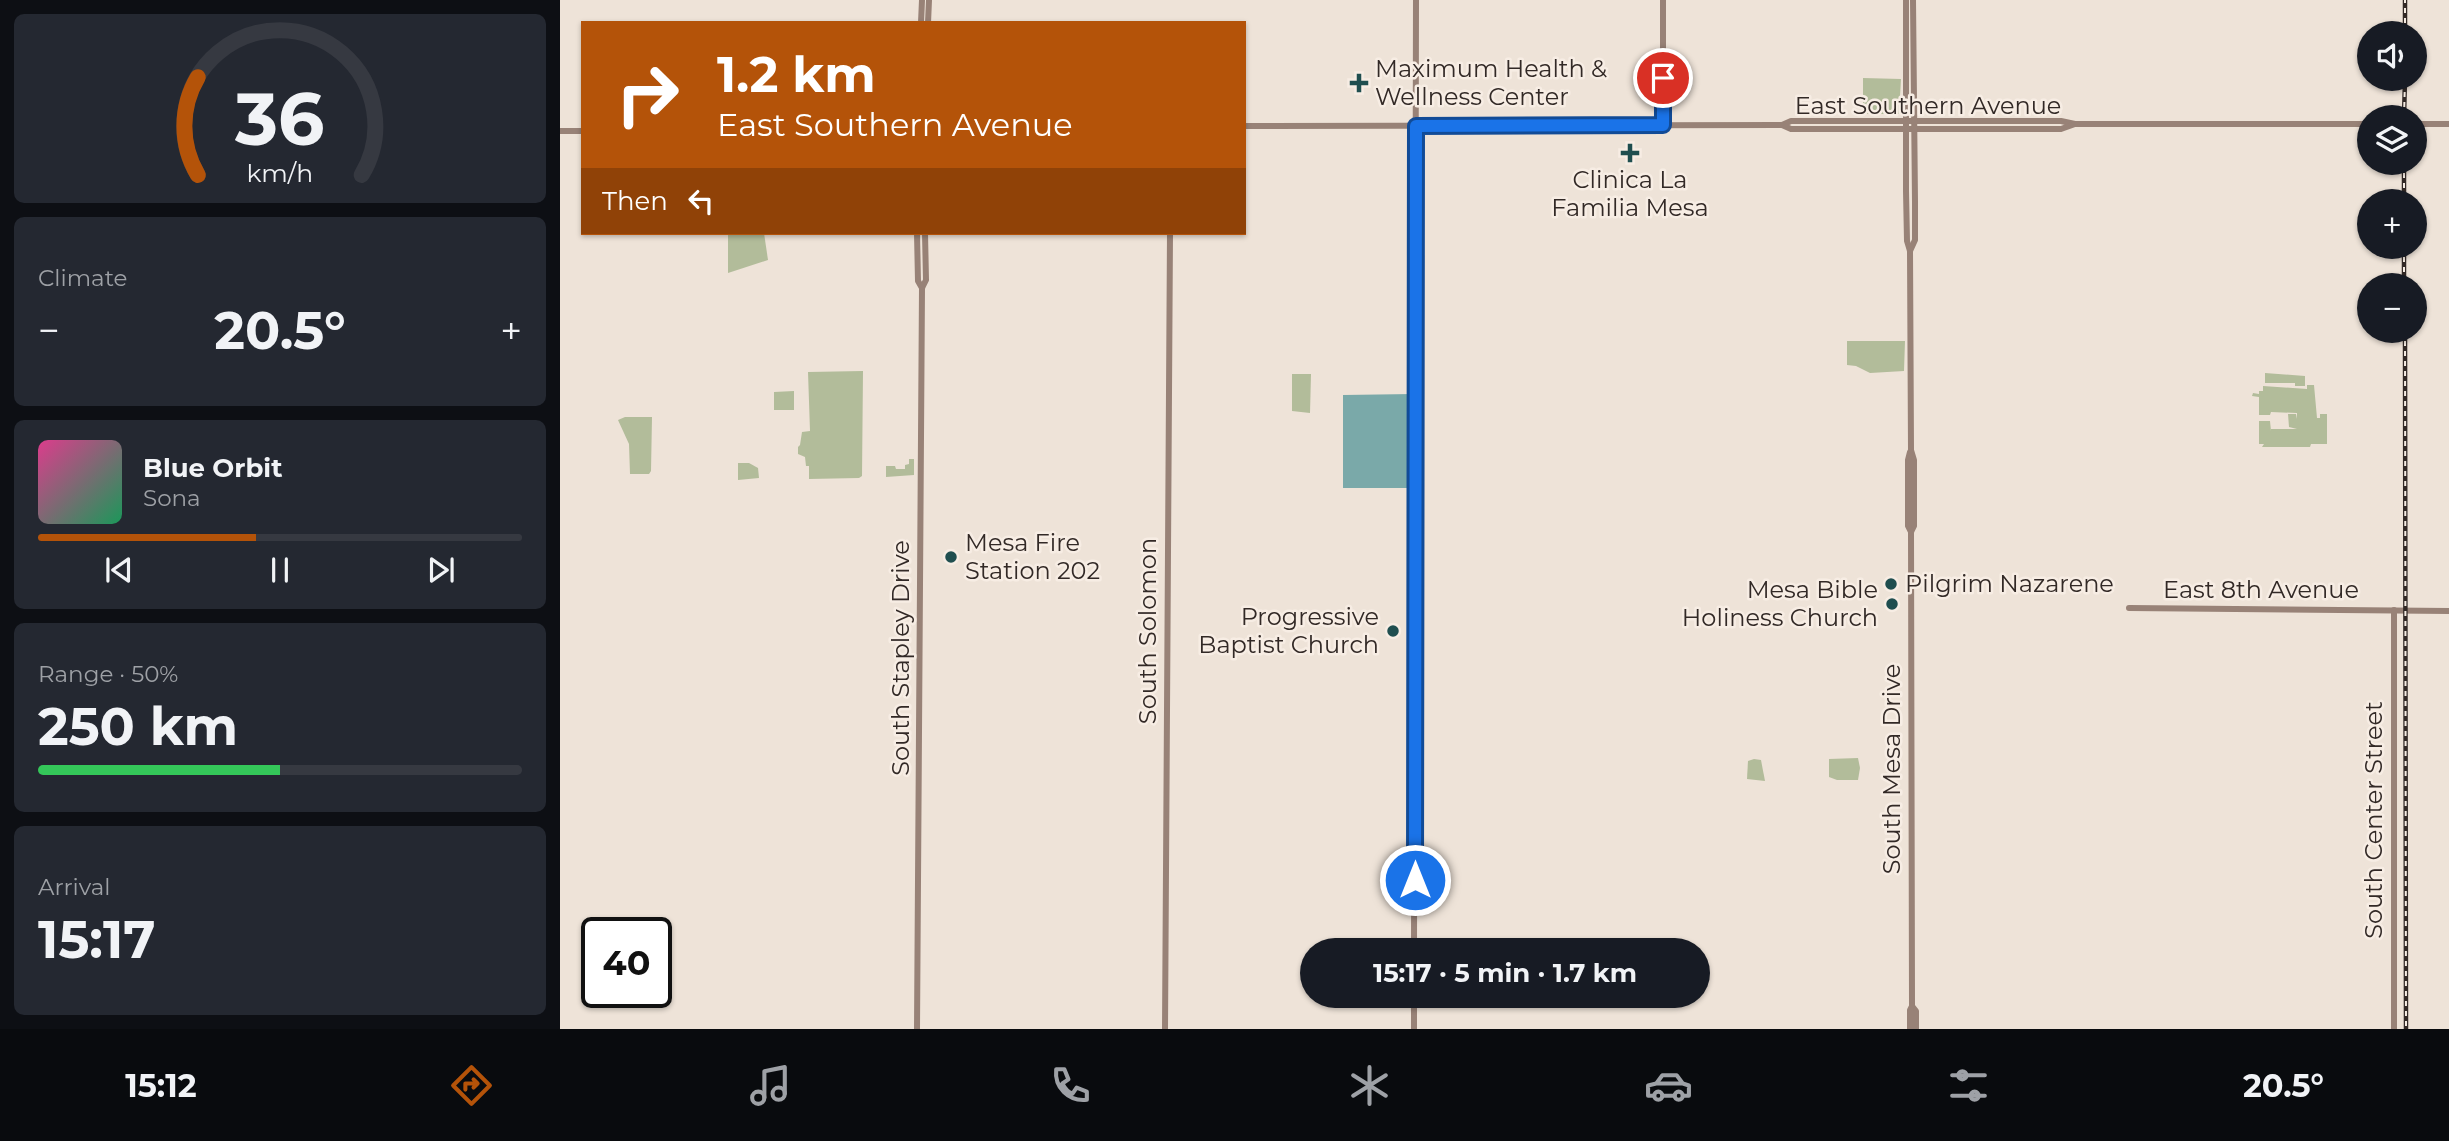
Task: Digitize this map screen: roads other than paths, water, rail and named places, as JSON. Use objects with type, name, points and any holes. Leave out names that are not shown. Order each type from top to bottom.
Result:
[{"type":"main road","points":[[921,21],[922,0]]},
{"type":"main road","points":[[928,21],[929,0]]},
{"type":"main road","points":[[1415,938],[1416,0]]},
{"type":"main road","points":[[1663,0],[1663,125]]},
{"type":"main road","name":"South Mesa Drive","points":[[1906,0],[1905,120],[1907,241],[1910,251],[1911,450],[1908,460],[1908,526],[1911,532],[1910,1029]]},
{"type":"main road","name":"South Mesa Drive","points":[[1910,251],[1915,240],[1913,0]]},
{"type":"main road","points":[[1806,129],[1847,120]]},
{"type":"main road","name":"East Southern Avenue","points":[[1782,125],[1790,121],[1847,120],[2040,120],[2075,124],[2357,124]]},
{"type":"main road","points":[[2002,130],[2008,124],[2034,123],[2040,120]]},
{"type":"main road","name":"East Southern Avenue","points":[[1246,126],[1782,125],[1791,129],[1915,131],[2061,129],[2075,124]]},
{"type":"main road","points":[[2427,124],[2449,124]]},
{"type":"main road","points":[[560,131],[581,131]]},
{"type":"main road","points":[[1906,182],[1915,219]]},
{"type":"main road","name":"South Stapley Drive","points":[[917,235],[918,281],[922,288]]},
{"type":"main road","name":"South Stapley Drive","points":[[917,1029],[922,288],[926,280],[925,235]]},
{"type":"main road","name":"South Solomon","points":[[1165,1029],[1170,235]]},
{"type":"main road","points":[[917,243],[921,250],[921,264],[926,266]]},
{"type":"main road","name":"East 8th Avenue","points":[[2129,608],[2449,611]]},
{"type":"main road","name":"South Center Street","points":[[2394,610],[2394,1029]]},
{"type":"main road","name":"South Mesa Drive","points":[[1912,1006],[1916,1010],[1916,1029]]},
{"type":"main road","points":[[1414,1008],[1414,1029]]},
{"type":"water","points":[[1413,394],[1412,486],[1343,488],[1343,395]]},
{"type":"railway","points":[[2405,0],[2405,21]]},
{"type":"railway","points":[[2404,105],[2405,91]]},
{"type":"railway","points":[[2404,175],[2404,189]]},
{"type":"railway","points":[[2404,259],[2404,273]]},
{"type":"railway","points":[[2405,343],[2406,1029]]},
{"type":"place","name":"Maximum Health & Wellness Center","points":[[1359,83]]},
{"type":"place","name":"Clinica La Familia Mesa","points":[[1630,153]]},
{"type":"place","name":"Mesa Fire Station 202","points":[[951,557]]},
{"type":"place","name":"Pilgrim Nazarene","points":[[1891,584]]},
{"type":"place","name":"Mesa Bible Holiness Church","points":[[1892,604]]},
{"type":"place","name":"Progressive Baptist Church","points":[[1393,631]]}]
